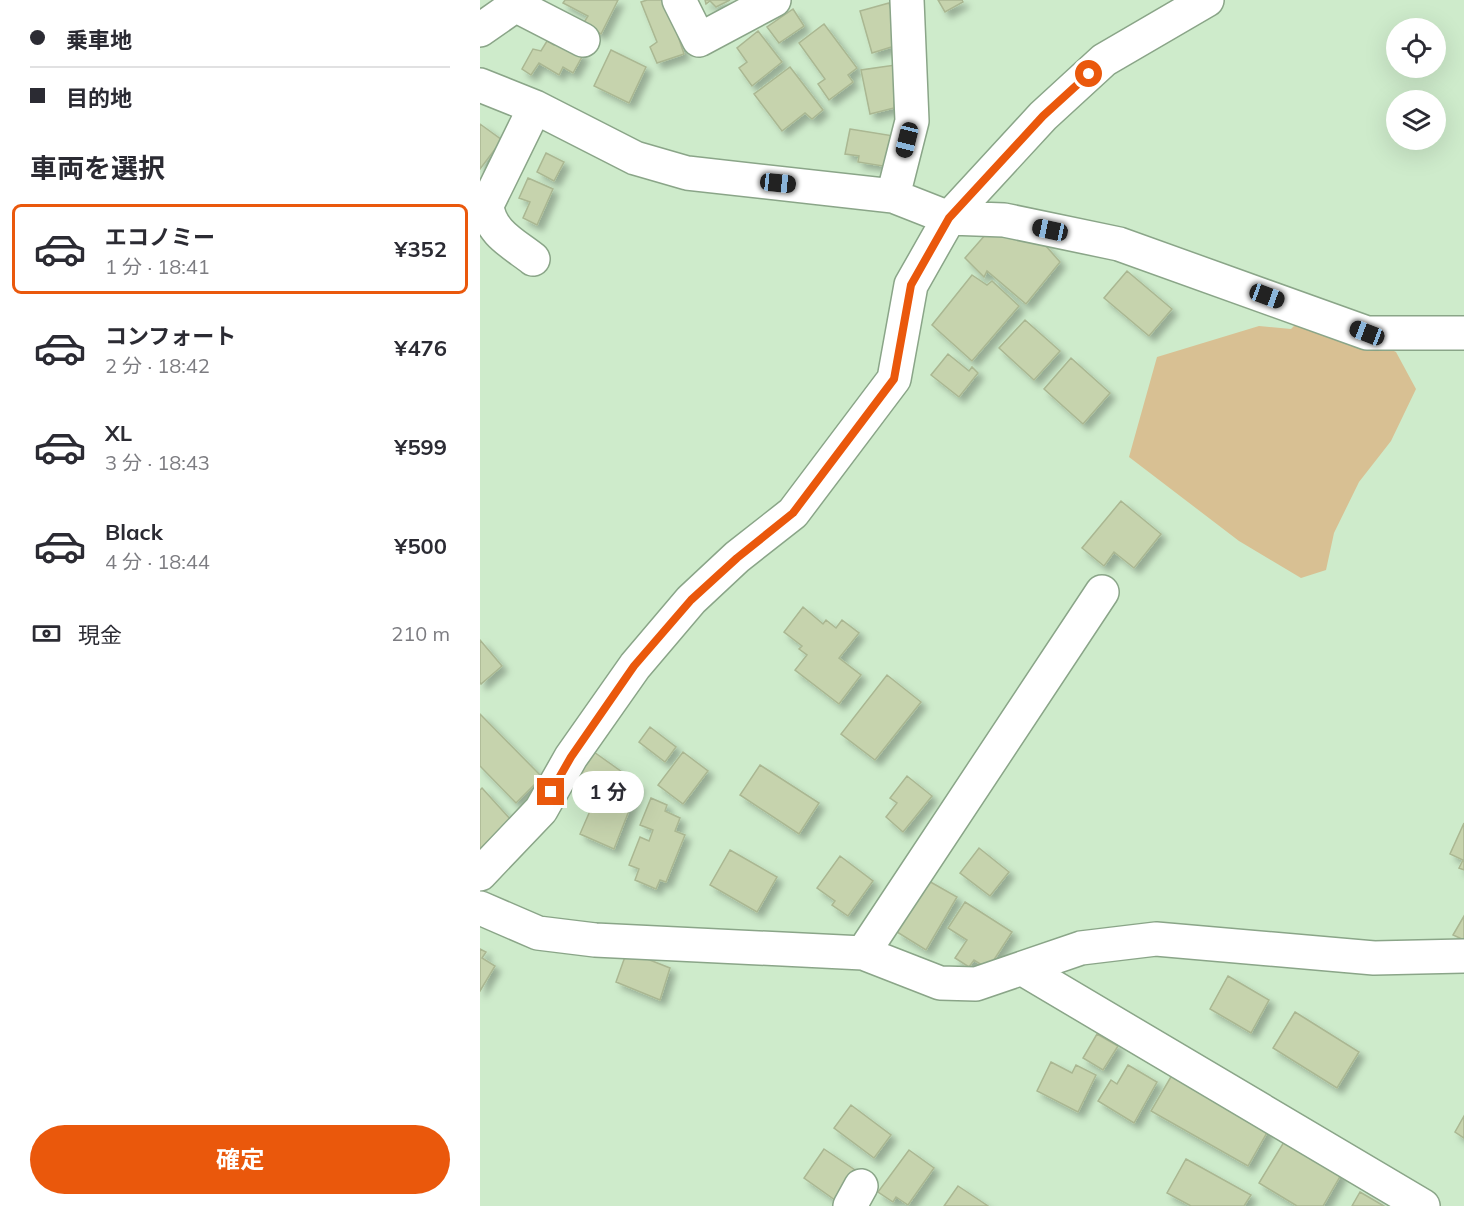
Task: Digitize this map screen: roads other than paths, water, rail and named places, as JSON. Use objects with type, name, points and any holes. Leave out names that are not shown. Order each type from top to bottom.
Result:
[{"type":"street","points":[[679,0],[699,40],[774,0]]},
{"type":"street","points":[[893,196],[912,122],[907,0]]},
{"type":"street","points":[[480,874],[541,810],[571,757],[634,666],[691,600],[737,558],[793,513],[894,379],[911,285],[949,218],[1043,116],[1104,60],[1206,0]]},
{"type":"street","points":[[499,11],[583,40]]},
{"type":"street","points":[[480,86],[535,107],[634,158],[687,173],[893,196],[949,218],[1004,220],[1119,244],[1367,333],[1464,333]]},
{"type":"street","points":[[533,259],[492,227],[488,219],[487,206],[535,107]]},
{"type":"street","points":[[863,953],[1102,592]]},
{"type":"street","points":[[480,908],[538,933],[595,940],[863,953],[940,983],[976,984],[1082,948],[1156,939],[1374,958],[1464,956]]},
{"type":"street","points":[[1023,969],[1423,1206]]}]
